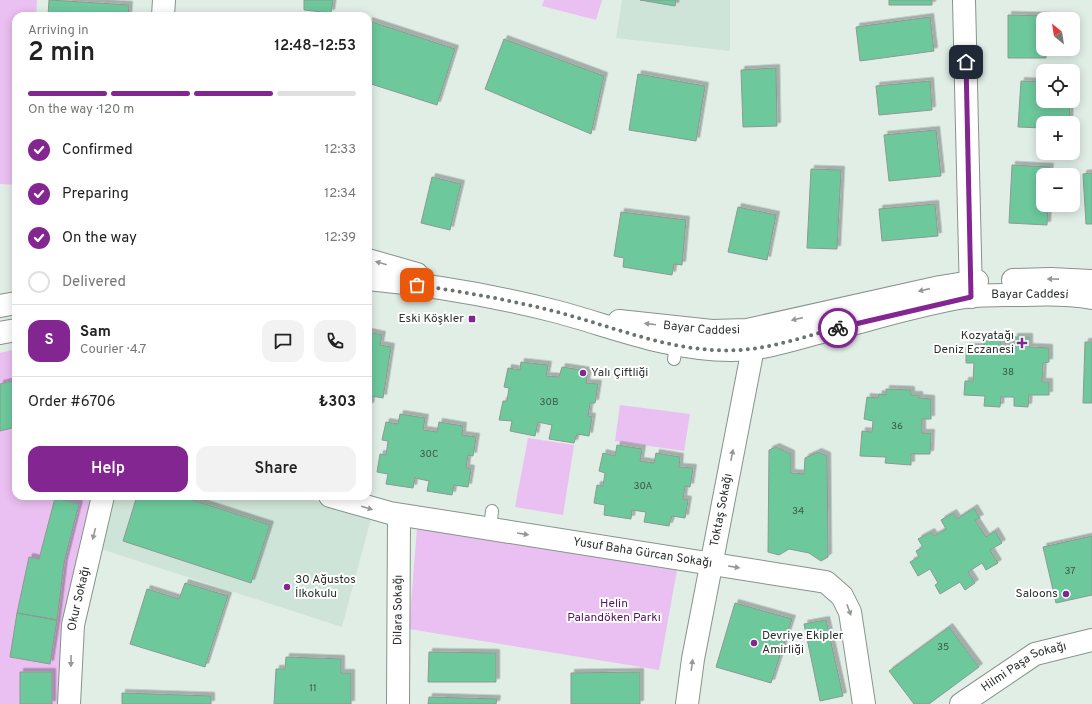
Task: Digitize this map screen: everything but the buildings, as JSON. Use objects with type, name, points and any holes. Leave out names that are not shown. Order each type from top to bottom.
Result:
[{"type":"street","points":[[163,12],[164,0]]},
{"type":"street","points":[[964,0],[971,289]]},
{"type":"street","name":"Bayar Caddesi","points":[[372,261],[471,293],[571,316],[633,336],[675,352],[753,348],[971,289],[1051,279],[1092,281]]},
{"type":"street","name":"Bayar Caddesi","points":[[372,280],[471,293]]},
{"type":"street","name":"Bayar Caddesi","points":[[571,316],[696,329],[731,331],[758,328],[940,287],[1042,294],[1066,294],[1092,298]]},
{"type":"street","points":[[0,306],[12,304]]},
{"type":"street","points":[[0,333],[12,331]]},
{"type":"street","points":[[731,331],[746,335],[752,342],[753,348]]},
{"type":"street","name":"Toktaş Sokağı","points":[[687,704],[692,660],[753,348]]},
{"type":"street","name":"Okur Sokağı","points":[[69,704],[73,625],[102,500]]},
{"type":"street","name":"Yusuf Baha Gürcan Sokağı","points":[[342,500],[366,508],[399,515],[491,520],[711,564],[826,582],[835,588],[842,596],[850,612],[864,704]]},
{"type":"street","name":"Dilara Sokağı","points":[[398,704],[399,515]]},
{"type":"street","name":"Hilmi Paşa Sokağı","points":[[961,704],[1035,654],[1092,640]]},
{"type":"shaded area","points":[[622,0],[730,0],[730,51],[616,38]]},
{"type":"shaded area","name":"30 Ağustos İlkokulu","points":[[114,500],[313,500],[372,515],[342,627],[98,548]]},
{"type":"green space","points":[[0,0],[37,0],[36,12],[12,12],[12,185],[0,184]]},
{"type":"green space","points":[[544,0],[602,0],[596,20],[542,6]]},
{"type":"green space","points":[[12,350],[12,500],[90,500],[61,704],[0,704],[0,353]]},
{"type":"green space","points":[[620,405],[690,414],[684,451],[615,441]]},
{"type":"green space","points":[[528,438],[574,445],[563,515],[515,507]]},
{"type":"green space","name":"Helin Palandöken Parkı","points":[[417,528],[677,570],[659,670],[409,629]]},
{"type":"way so far","points":[[417,285],[471,293],[532,306],[571,316],[633,336],[676,346],[716,350],[741,350],[784,342],[838,328]]},
{"type":"place","name":"Eski Köşkler","points":[[472,319]]},
{"type":"place","name":"Kozyatağı Deniz Eczanesi","points":[[1022,343]]},
{"type":"place","name":"Yalı Çiftliği","points":[[583,373]]},
{"type":"place","name":"30 Ağustos İlkokulu","points":[[287,587]]},
{"type":"place","name":"Saloons","points":[[1066,594]]},
{"type":"place","name":"Devriye Ekipler Amirliği","points":[[754,643]]},
{"type":"route","points":[[838,328],[971,297],[966,62]]}]
